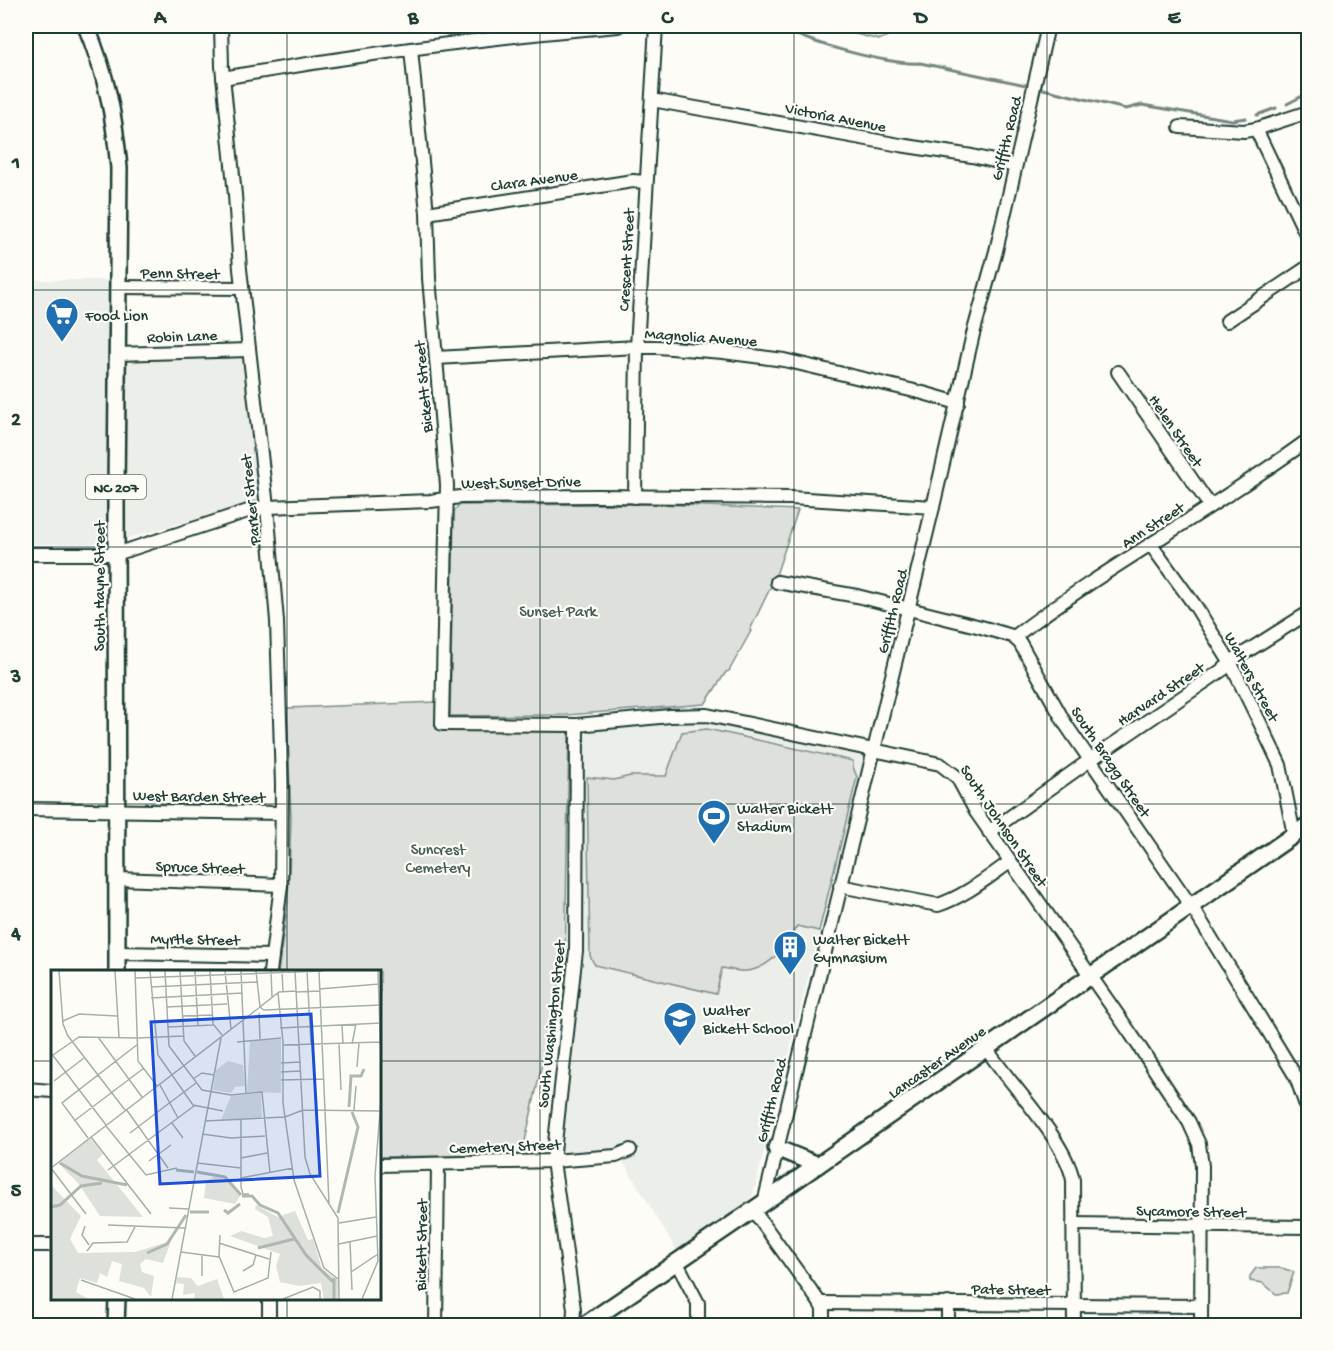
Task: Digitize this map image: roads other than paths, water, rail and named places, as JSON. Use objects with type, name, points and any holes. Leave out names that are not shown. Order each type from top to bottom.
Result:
[{"type":"main road","name":"South Hayne Street","points":[[86,26],[108,86],[119,168],[116,554],[117,970]]},
{"type":"main road","name":"Lancaster Avenue","points":[[583,1326],[1308,825]]},
{"type":"main road","points":[[776,1148],[818,1165]]},
{"type":"main road","points":[[116,1326],[117,1300]]},
{"type":"street","name":"Parker Street","points":[[221,26],[223,78],[242,288],[267,507],[277,621],[281,885],[270,970]]},
{"type":"street","points":[[223,78],[330,59],[473,40],[618,26]]},
{"type":"street","name":"Crescent Street","points":[[635,497],[638,347],[656,26]]},
{"type":"street","name":"Griffith Road","points":[[758,1207],[776,1148],[875,749],[1048,26]]},
{"type":"street","name":"Bickett Street","points":[[411,49],[427,213],[429,278],[447,499],[442,724]]},
{"type":"street","name":"Victoria Avenue","points":[[652,100],[972,156],[1015,166]]},
{"type":"street","points":[[1180,127],[1244,131],[1308,112]]},
{"type":"street","points":[[1256,129],[1308,238]]},
{"type":"street","name":"Clara Avenue","points":[[427,213],[622,183],[646,182]]},
{"type":"street","points":[[1227,321],[1308,267]]},
{"type":"street","name":"Penn Street","points":[[118,287],[242,288]]},
{"type":"street","name":"Magnolia Avenue","points":[[436,358],[638,347],[723,352],[784,360],[958,403]]},
{"type":"street","name":"Robin Lane","points":[[117,354],[249,350]]},
{"type":"street","name":"Helen Street","points":[[1118,372],[1210,506]]},
{"type":"street","name":"Ann Street","points":[[1014,638],[1056,605],[1152,545],[1308,440]]},
{"type":"street","name":"West Sunset Drive","points":[[26,554],[116,554],[251,510],[267,507],[447,499],[635,497],[790,498],[933,507]]},
{"type":"street","name":"Walters Street","points":[[1152,545],[1196,607],[1230,663],[1280,765],[1294,835]]},
{"type":"street","points":[[777,582],[857,596],[981,627],[1014,638]]},
{"type":"street","name":"Harvard Street","points":[[989,832],[1230,663],[1308,613]]},
{"type":"street","name":"South Bragg Street","points":[[1014,638],[1029,656],[1066,725],[1191,907],[1296,1077],[1308,1111]]},
{"type":"street","name":"South Johnson Street","points":[[442,724],[577,725],[670,716],[707,715],[875,749],[940,764],[949,770],[957,777],[976,813],[1188,1122],[1199,1144],[1202,1166],[1201,1326]]},
{"type":"street","name":"South Washington Street","points":[[573,1326],[574,1309],[553,1161],[576,951],[577,725]]},
{"type":"street","name":"West Barden Street","points":[[26,809],[281,813]]},
{"type":"street","points":[[840,886],[938,905],[962,894],[1010,862]]},
{"type":"street","name":"Spruce Street","points":[[117,879],[281,885]]},
{"type":"street","name":"Myrtle Street","points":[[117,953],[272,956]]},
{"type":"street","points":[[986,1048],[1048,1131],[1071,1167],[1074,1326]]},
{"type":"street","points":[[26,1089],[51,1090]]},
{"type":"street","name":"Cemetery Street","points":[[381,1165],[553,1161],[616,1156],[630,1150]]},
{"type":"street","name":"Bickett Street","points":[[436,1326],[438,1164]]},
{"type":"street","points":[[758,1207],[820,1303],[823,1309],[823,1326]]},
{"type":"street","name":"Sycamore Street","points":[[1073,1224],[1308,1227]]},
{"type":"street","points":[[26,1245],[51,1245]]},
{"type":"street","points":[[676,1261],[698,1303],[698,1326]]},
{"type":"street","points":[[269,1326],[270,1300]]},
{"type":"street","name":"Pate Street","points":[[820,1303],[1202,1306]]},
{"type":"street","points":[[948,1303],[948,1326]]},
{"type":"waterway","points":[[780,26],[792,33],[848,52],[906,63],[920,63],[1026,85]]},
{"type":"waterway","points":[[1043,89],[1126,109],[1142,105],[1232,120],[1246,118]]},
{"type":"waterway","points":[[1287,104],[1308,93]]},
{"type":"waterway","points":[[1257,115],[1276,108]]},
{"type":"place","name":"Food Lion","points":[[62,343]]},
{"type":"place","name":"Walter Bickett Stadium","points":[[714,845]]},
{"type":"place","name":"Walter Bickett Gymnasium","points":[[790,976]]},
{"type":"place","name":"Walter Bickett School","points":[[680,1047]]},
{"type":"park label","name":"Sunset Park","points":[[558,610]]},
{"type":"park label","name":"Suncrest Cemetery","points":[[438,857]]}]
